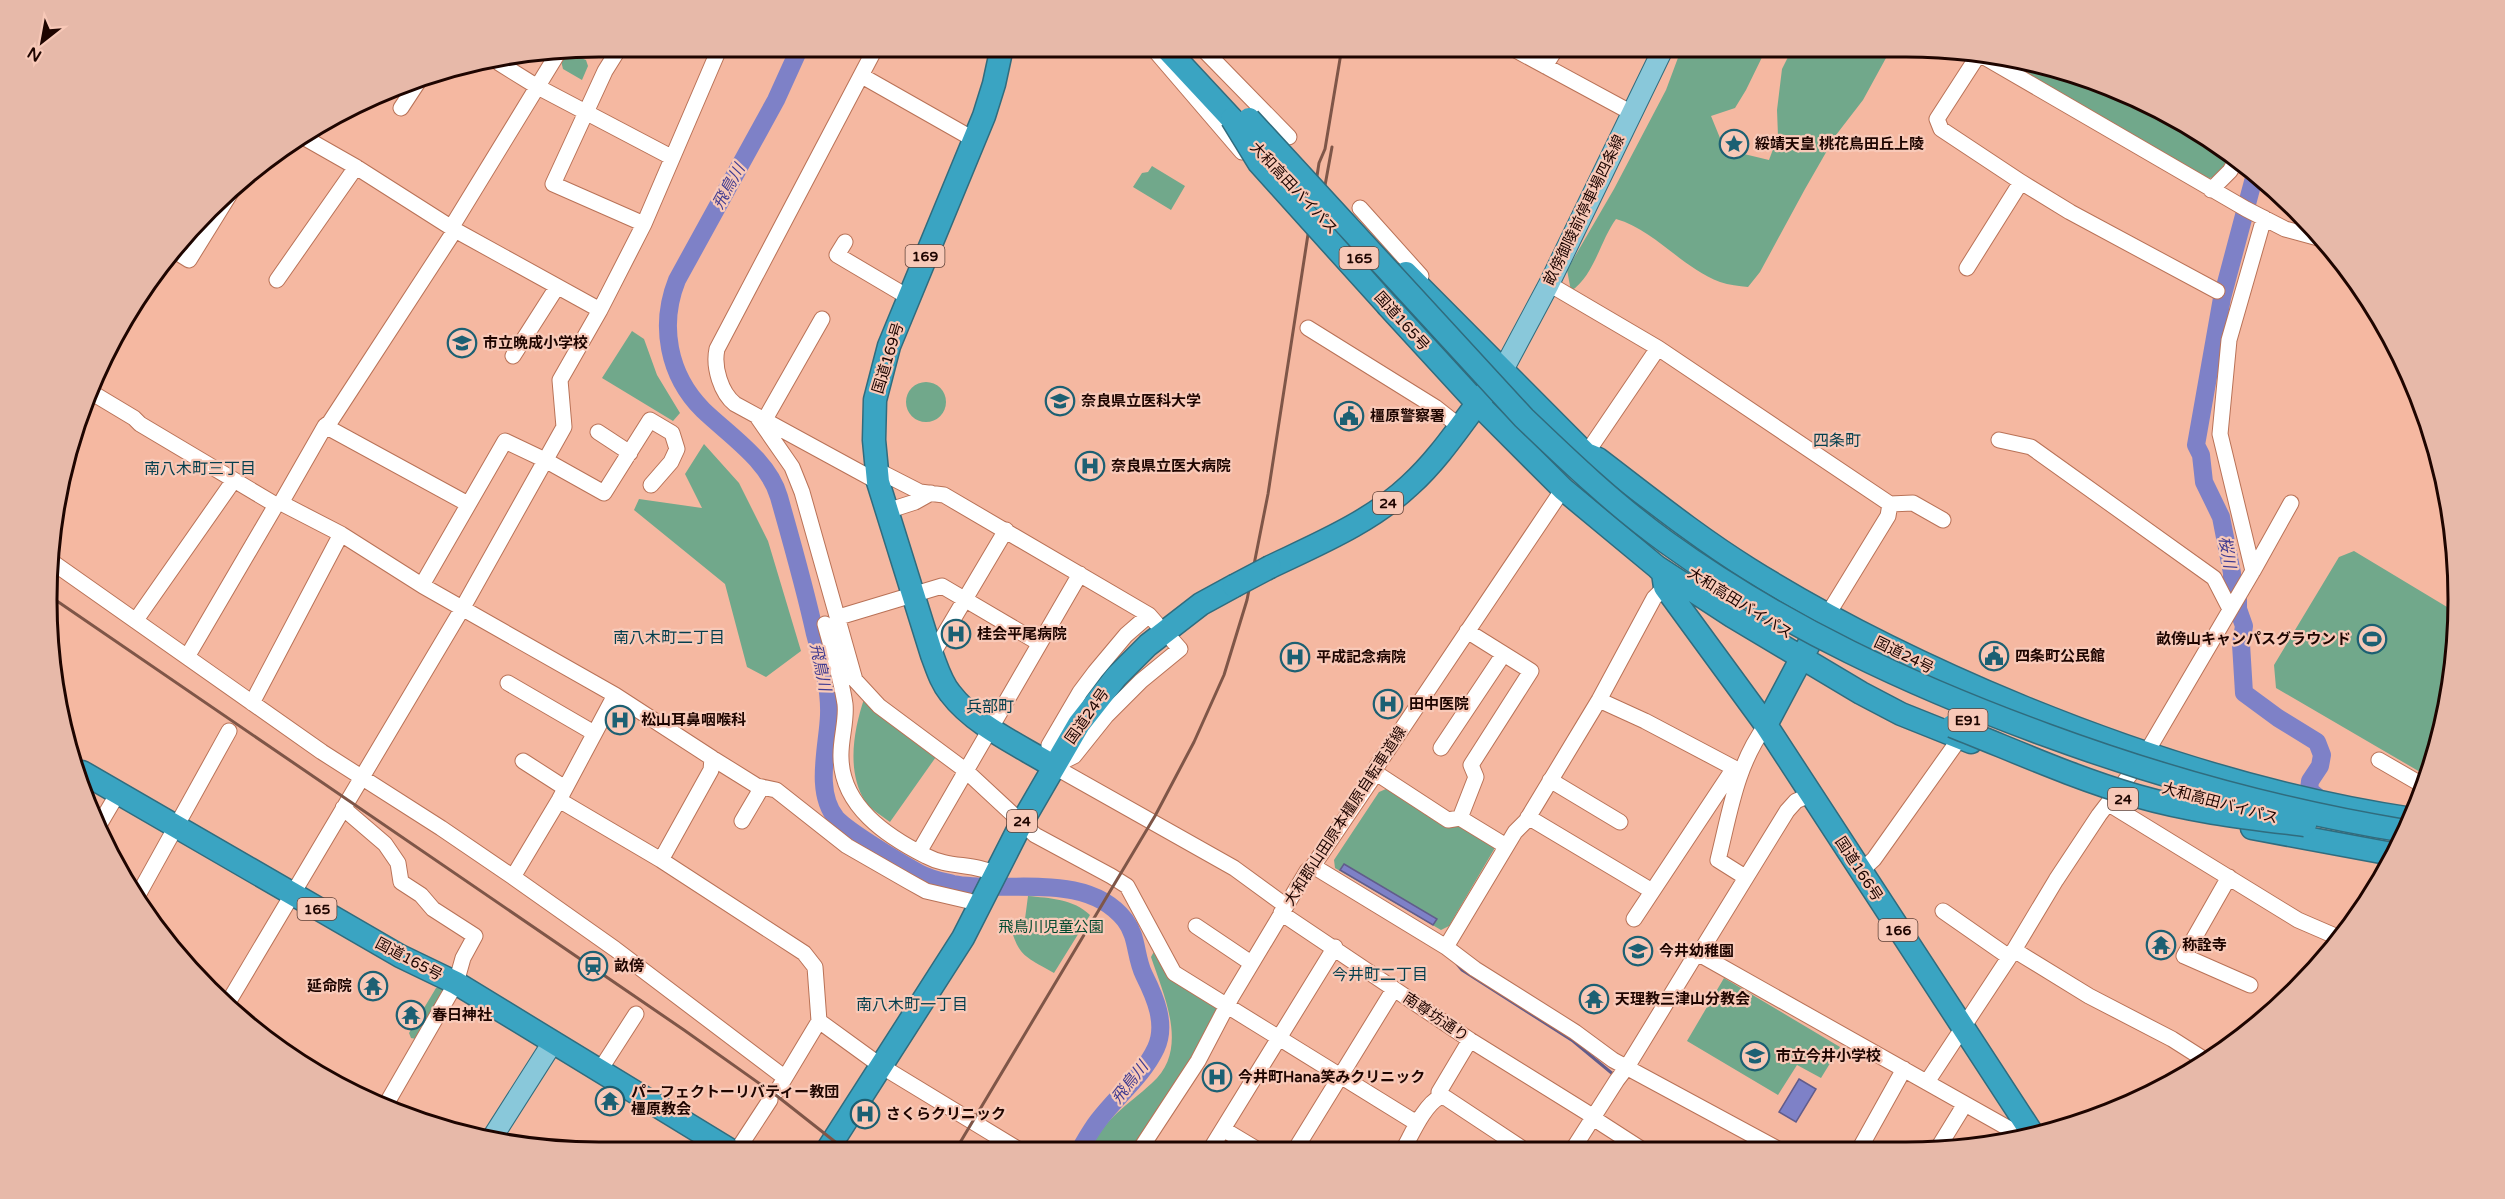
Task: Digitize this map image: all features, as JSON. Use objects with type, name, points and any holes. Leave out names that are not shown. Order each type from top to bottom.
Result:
[{"type":"highway","name":"国道169号","points":[[1000,57],[991,97],[908,297],[883,364],[875,400],[874,440],[878,476],[887,511],[932,655],[949,692],[971,714],[990,728],[1053,766]]},
{"type":"highway","name":"国道165号","points":[[1177,57],[1240,115],[1311,171],[1406,273],[1490,390]]},
{"type":"highway","name":"国道165号","points":[[1192,57],[1240,115],[1259,163],[1451,376],[1490,390]]},
{"type":"highway","name":"大和高田バイパス","points":[[1240,115],[1490,390],[1521,434],[1562,472],[1658,550],[1750,612],[1829,656],[1968,720],[2042,749],[2143,783],[2306,826],[2391,842]]},
{"type":"highway","name":"大和高田バイパス","points":[[1490,390],[1601,490],[1665,541],[1757,601],[1819,636],[1928,690],[2108,758],[2209,789],[2291,809],[2397,829]]},
{"type":"highway","name":"国道24号","points":[[832,1142],[933,987],[989,888],[1053,766],[1079,724],[1116,677],[1167,628],[1201,604],[1325,541],[1394,500],[1417,478],[1490,390],[1586,454],[1598,459],[1694,533],[1878,642],[1987,692],[2145,755],[2250,787],[2313,802],[2402,817]]},
{"type":"highway","points":[[1490,390],[1563,489],[1661,577],[1801,656],[1956,732],[2137,796],[2202,811],[2306,826]]},
{"type":"highway","points":[[1563,489],[1586,454],[1594,465],[1649,513],[1796,609],[1891,661],[2108,758]]},
{"type":"highway","name":"国道166号","points":[[1661,577],[1766,725],[2029,1128]]},
{"type":"highway","points":[[1766,725],[1801,656],[1828,614]]},
{"type":"highway","name":"24","points":[[1956,732],[2111,800],[2385,853]]},
{"type":"highway","name":"国道165号","points":[[86,774],[174,828],[400,956],[456,983],[719,1142]]},
{"type":"main road","name":"畝傍御陵前停車場四条線","points":[[1490,390],[1548,284],[1659,57]]},
{"type":"main road","points":[[496,1132],[553,1042]]},
{"type":"street","points":[[613,57],[553,184],[644,224]]},
{"type":"street","points":[[231,997],[462,609],[564,427],[560,381],[644,224],[715,57]]},
{"type":"street","points":[[871,57],[717,349],[716,364],[727,398],[761,419],[878,476],[920,492],[944,495],[1152,619],[1126,635],[1080,692],[1049,745],[1053,766],[1074,756],[1106,716],[1141,681],[1180,649],[1173,641]]},
{"type":"street","points":[[1162,57],[1289,203]]},
{"type":"street","points":[[1211,57],[1290,137]]},
{"type":"street","points":[[1529,57],[1632,113]]},
{"type":"street","points":[[1545,66],[1550,57]]},
{"type":"street","points":[[187,657],[325,426],[330,422],[453,229],[554,59]]},
{"type":"street","points":[[1974,62],[1937,119],[1941,129],[2021,183],[2217,291]]},
{"type":"street","points":[[1998,65],[2211,190],[2285,229],[2306,235]]},
{"type":"street","points":[[503,66],[671,157]]},
{"type":"street","points":[[862,76],[973,140]]},
{"type":"street","points":[[400,108],[412,91]]},
{"type":"street","points":[[310,141],[453,229],[600,310]]},
{"type":"street","points":[[277,280],[356,167]]},
{"type":"street","points":[[2211,190],[2233,167]]},
{"type":"street","points":[[1967,268],[2021,183]]},
{"type":"street","points":[[1360,207],[1485,346],[1490,390]]},
{"type":"street","points":[[181,255],[189,260],[217,215]]},
{"type":"street","points":[[2253,571],[2220,434],[2229,340],[2264,218]]},
{"type":"street","points":[[845,242],[837,255],[908,297]]},
{"type":"street","points":[[1346,268],[1427,359],[1451,376]]},
{"type":"street","points":[[1548,284],[1658,348],[1890,504],[1913,503],[1942,520]]},
{"type":"street","points":[[513,356],[557,287]]},
{"type":"street","points":[[761,419],[822,319]]},
{"type":"street","points":[[1308,328],[1435,407],[1459,426]]},
{"type":"street","points":[[1586,454],[1658,348]]},
{"type":"street","points":[[97,396],[234,480],[341,534],[462,609],[615,695],[712,758],[762,787],[776,790],[847,846],[926,891],[969,901],[989,888],[984,868],[944,863],[919,852],[864,813],[844,782],[841,757],[845,705],[832,621],[802,492],[792,467],[761,419]]},
{"type":"street","points":[[422,585],[505,441],[604,493],[650,420],[672,434],[677,449],[671,462],[651,485]]},
{"type":"street","points":[[325,426],[468,504]]},
{"type":"street","points":[[598,432],[630,453]]},
{"type":"street","points":[[1999,440],[2031,447],[2214,578],[2230,609]]},
{"type":"street","points":[[136,620],[234,480]]},
{"type":"street","name":"大和郡山田原本橿原自転車道線","points":[[1145,1142],[1198,1061],[1251,963],[1307,871],[1313,866],[1376,773],[1377,766],[1563,489]]},
{"type":"street","points":[[887,511],[915,502],[931,493]]},
{"type":"street","points":[[1927,1082],[2056,880],[2145,755],[2291,503]]},
{"type":"street","points":[[1828,614],[1888,516],[1890,504]]},
{"type":"street","points":[[932,655],[1006,530]]},
{"type":"street","points":[[252,703],[341,534]]},
{"type":"street","points":[[58,566],[252,703],[513,877],[615,949],[784,1077]]},
{"type":"street","points":[[919,852],[1080,574]]},
{"type":"street","points":[[1446,947],[1506,846],[1528,818],[1599,700],[1649,607],[1661,577]]},
{"type":"street","points":[[832,621],[942,586],[1040,643]]},
{"type":"street","points":[[832,621],[843,633],[855,680],[879,706],[965,770],[1035,835],[1126,886],[1174,973],[1410,1119],[1417,1121]]},
{"type":"street","points":[[1460,818],[1476,777],[1471,765],[1531,671],[1467,631]]},
{"type":"street","points":[[840,683],[845,676],[836,638],[843,633]]},
{"type":"street","points":[[1441,748],[1503,655]]},
{"type":"street","points":[[508,683],[594,733]]},
{"type":"street","points":[[1860,872],[1874,859],[1956,732],[1987,692]]},
{"type":"street","points":[[513,877],[562,794],[615,695]]},
{"type":"street","points":[[1599,700],[1645,721],[1737,770]]},
{"type":"street","points":[[1634,919],[1766,725]]},
{"type":"street","points":[[141,889],[229,731]]},
{"type":"street","points":[[661,860],[711,770],[712,758]]},
{"type":"street","points":[[2379,760],[2416,782]]},
{"type":"street","points":[[523,761],[562,794],[804,953],[815,967],[819,1021],[742,1142]]},
{"type":"street","name":"南尊坊通り","points":[[1053,766],[1135,813],[1149,818],[1234,868],[1283,910],[1394,989],[1631,1142]]},
{"type":"street","points":[[1737,770],[1718,860],[1745,877]]},
{"type":"street","points":[[1376,773],[1448,820],[1460,818],[1506,846]]},
{"type":"street","points":[[1550,780],[1559,783],[1620,822]]},
{"type":"street","points":[[742,821],[762,787]]},
{"type":"street","points":[[103,818],[118,793]]},
{"type":"street","points":[[1578,1142],[1617,1080],[1628,1067],[1693,958],[1699,954],[1787,811],[1796,801],[1812,794]]},
{"type":"street","points":[[2111,800],[2298,920],[2332,935]]},
{"type":"street","points":[[343,808],[385,844],[398,863],[401,882],[421,895],[433,909],[475,936],[463,958],[456,983],[389,1100]]},
{"type":"street","points":[[1528,818],[1652,891]]},
{"type":"street","points":[[1313,866],[1446,947],[1475,969],[1575,1032],[1613,1060],[1765,1142]]},
{"type":"street","points":[[2229,877],[2184,956],[2250,985]]},
{"type":"street","points":[[1943,911],[2011,953],[2172,1039],[2199,1056]]},
{"type":"street","points":[[1196,926],[1251,963]]},
{"type":"street","points":[[1215,1142],[1335,947]]},
{"type":"street","points":[[1699,954],[2014,1131]]},
{"type":"street","points":[[1300,1142],[1394,989]]},
{"type":"street","points":[[600,1070],[636,1014]]},
{"type":"street","points":[[819,1021],[881,1066],[1007,1142]]},
{"type":"street","points":[[1440,1097],[1439,1092],[1470,1040]]},
{"type":"street","points":[[1863,1142],[1904,1069]]},
{"type":"street","points":[[1406,1142],[1417,1121],[1434,1100],[1440,1097],[1446,1098],[1512,1142]]},
{"type":"street","points":[[1942,1141],[1965,1104]]},
{"type":"street","points":[[1223,1129],[1245,1142]]},
{"type":"green space","points":[[1678,57],[1762,57],[1735,108],[1711,116],[1720,138],[1744,154],[1769,160],[1778,136],[1777,110],[1782,69],[1788,57],[1887,57],[1863,100],[1836,135],[1760,272],[1748,287],[1723,283],[1706,276],[1656,240],[1630,224],[1616,219],[1585,277],[1571,291],[1567,270],[1614,189],[1666,90]]},
{"type":"green space","points":[[564,58],[581,58],[586,60],[588,66],[582,80],[563,69],[561,61]]},
{"type":"green space","points":[[2020,69],[2046,75],[2113,98],[2177,130],[2227,163],[2217,177],[2202,176]]},
{"type":"green space","points":[[1152,166],[1185,186],[1171,210],[1133,187],[1142,173],[1148,172]]},
{"type":"green space","points":[[632,331],[644,339],[657,375],[680,413],[673,421],[602,378]]},
{"type":"green space","points":[[926,382],[934,383],[940,388],[945,394],[945,410],[940,416],[934,421],[926,422],[918,421],[912,416],[907,410],[906,402],[907,394],[912,388],[918,383]]},
{"type":"green space","points":[[704,444],[739,483],[768,541],[801,651],[766,677],[747,667],[725,584],[634,510],[639,499],[702,508],[685,474]]},
{"type":"green space","name":"畝傍山キャンパスグラウンド","points":[[2354,551],[2448,607],[2447,635],[2438,705],[2420,772],[2276,688],[2274,665],[2339,557]]},
{"type":"green space","points":[[864,699],[938,754],[890,822],[867,804],[855,777],[855,737]]},
{"type":"green space","points":[[1386,789],[1459,823],[1496,846],[1449,926],[1441,930],[1335,868],[1334,860],[1379,792]]},
{"type":"green space","name":"飛鳥川児童公園","points":[[1028,896],[1069,902],[1090,915],[1054,973],[1022,953],[1015,940],[1008,919],[1025,919]]},
{"type":"green space","points":[[1157,946],[1218,1006],[1213,1024],[1137,1142],[1094,1142],[1109,1121],[1152,1083],[1163,1070],[1170,1055],[1171,1022],[1151,957]]},
{"type":"green space","points":[[1724,978],[1840,1047],[1821,1078],[1797,1065],[1778,1095],[1687,1041]]},
{"type":"green space","points":[[440,987],[444,992],[416,1039],[411,1038],[409,1033],[436,988]]},
{"type":"water","points":[[1344,864],[1437,919],[1433,925],[1340,870]]},
{"type":"water","points":[[1799,1079],[1816,1089],[1796,1122],[1779,1112]]},
{"type":"waterway","name":"飛鳥川","points":[[795,57],[776,100],[677,280],[669,314],[670,349],[682,381],[691,396],[757,460],[767,472],[779,497],[803,583],[827,684],[829,715],[824,782],[825,795],[836,818],[876,847],[927,877],[953,884],[974,886],[1068,889],[1089,895],[1109,905],[1129,927],[1141,968],[1158,1011],[1159,1039],[1144,1068],[1105,1112],[1084,1142]]},
{"type":"waterway","name":"桜川","points":[[2253,183],[2222,298],[2196,445],[2201,455],[2204,482],[2221,517],[2232,573],[2232,594],[2238,597],[2238,609],[2244,626],[2241,644],[2244,693],[2278,718],[2317,742],[2322,755],[2320,766],[2310,781],[2309,790],[2327,805]]},
{"type":"waterway","points":[[1457,964],[1462,970],[1573,1041],[1614,1075]]},
{"type":"railway","points":[[960,1142],[1155,816],[1194,742],[1224,675],[1247,600],[1268,494],[1319,163],[1325,149],[1340,57]]},
{"type":"railway","points":[[1324,191],[1332,147]]},
{"type":"railway","points":[[57,601],[684,1030],[777,1096],[835,1142]]},
{"type":"place","name":"綏靖天皇 桃花鳥田丘上陵","points":[[1734,144]]},
{"type":"place","name":"市立晩成小学校","points":[[462,343]]},
{"type":"place","name":"奈良県立医科大学","points":[[1060,401]]},
{"type":"place","name":"橿原警察署","points":[[1349,416]]},
{"type":"place","name":"奈良県立医大病院","points":[[1090,466]]},
{"type":"place","name":"桂会平尾病院","points":[[956,634]]},
{"type":"place","name":"畝傍山キャンパスグラウンド","points":[[2372,639]]},
{"type":"place","name":"四条町公民館","points":[[1994,656]]},
{"type":"place","name":"平成記念病院","points":[[1295,657]]},
{"type":"place","name":"田中医院","points":[[1388,704]]},
{"type":"place","name":"松山耳鼻咽喉科","points":[[620,720]]},
{"type":"place","name":"称詮寺","points":[[2161,945]]},
{"type":"place","name":"今井幼稚園","points":[[1638,951]]},
{"type":"place","name":"畝傍","points":[[593,966]]},
{"type":"place","name":"延命院","points":[[373,986]]},
{"type":"place","name":"天理教三津山分教会","points":[[1594,999]]},
{"type":"place","name":"春日神社","points":[[411,1015]]},
{"type":"place","name":"市立今井小学校","points":[[1755,1056]]},
{"type":"place","name":"今井町Hana笑みクリニック","points":[[1217,1077]]},
{"type":"place","name":"パーフェクトーリバティー教団 橿原教会","points":[[610,1101]]},
{"type":"place","name":"さくらクリニック","points":[[865,1114]]},
{"type":"district","name":"四条町","points":[[1837,440]]},
{"type":"district","name":"南八木町三丁目","points":[[200,468]]},
{"type":"district","name":"南八木町二丁目","points":[[669,637]]},
{"type":"district","name":"兵部町","points":[[990,706]]},
{"type":"district","name":"今井町二丁目","points":[[1380,974]]},
{"type":"district","name":"南八木町一丁目","points":[[912,1004]]}]
